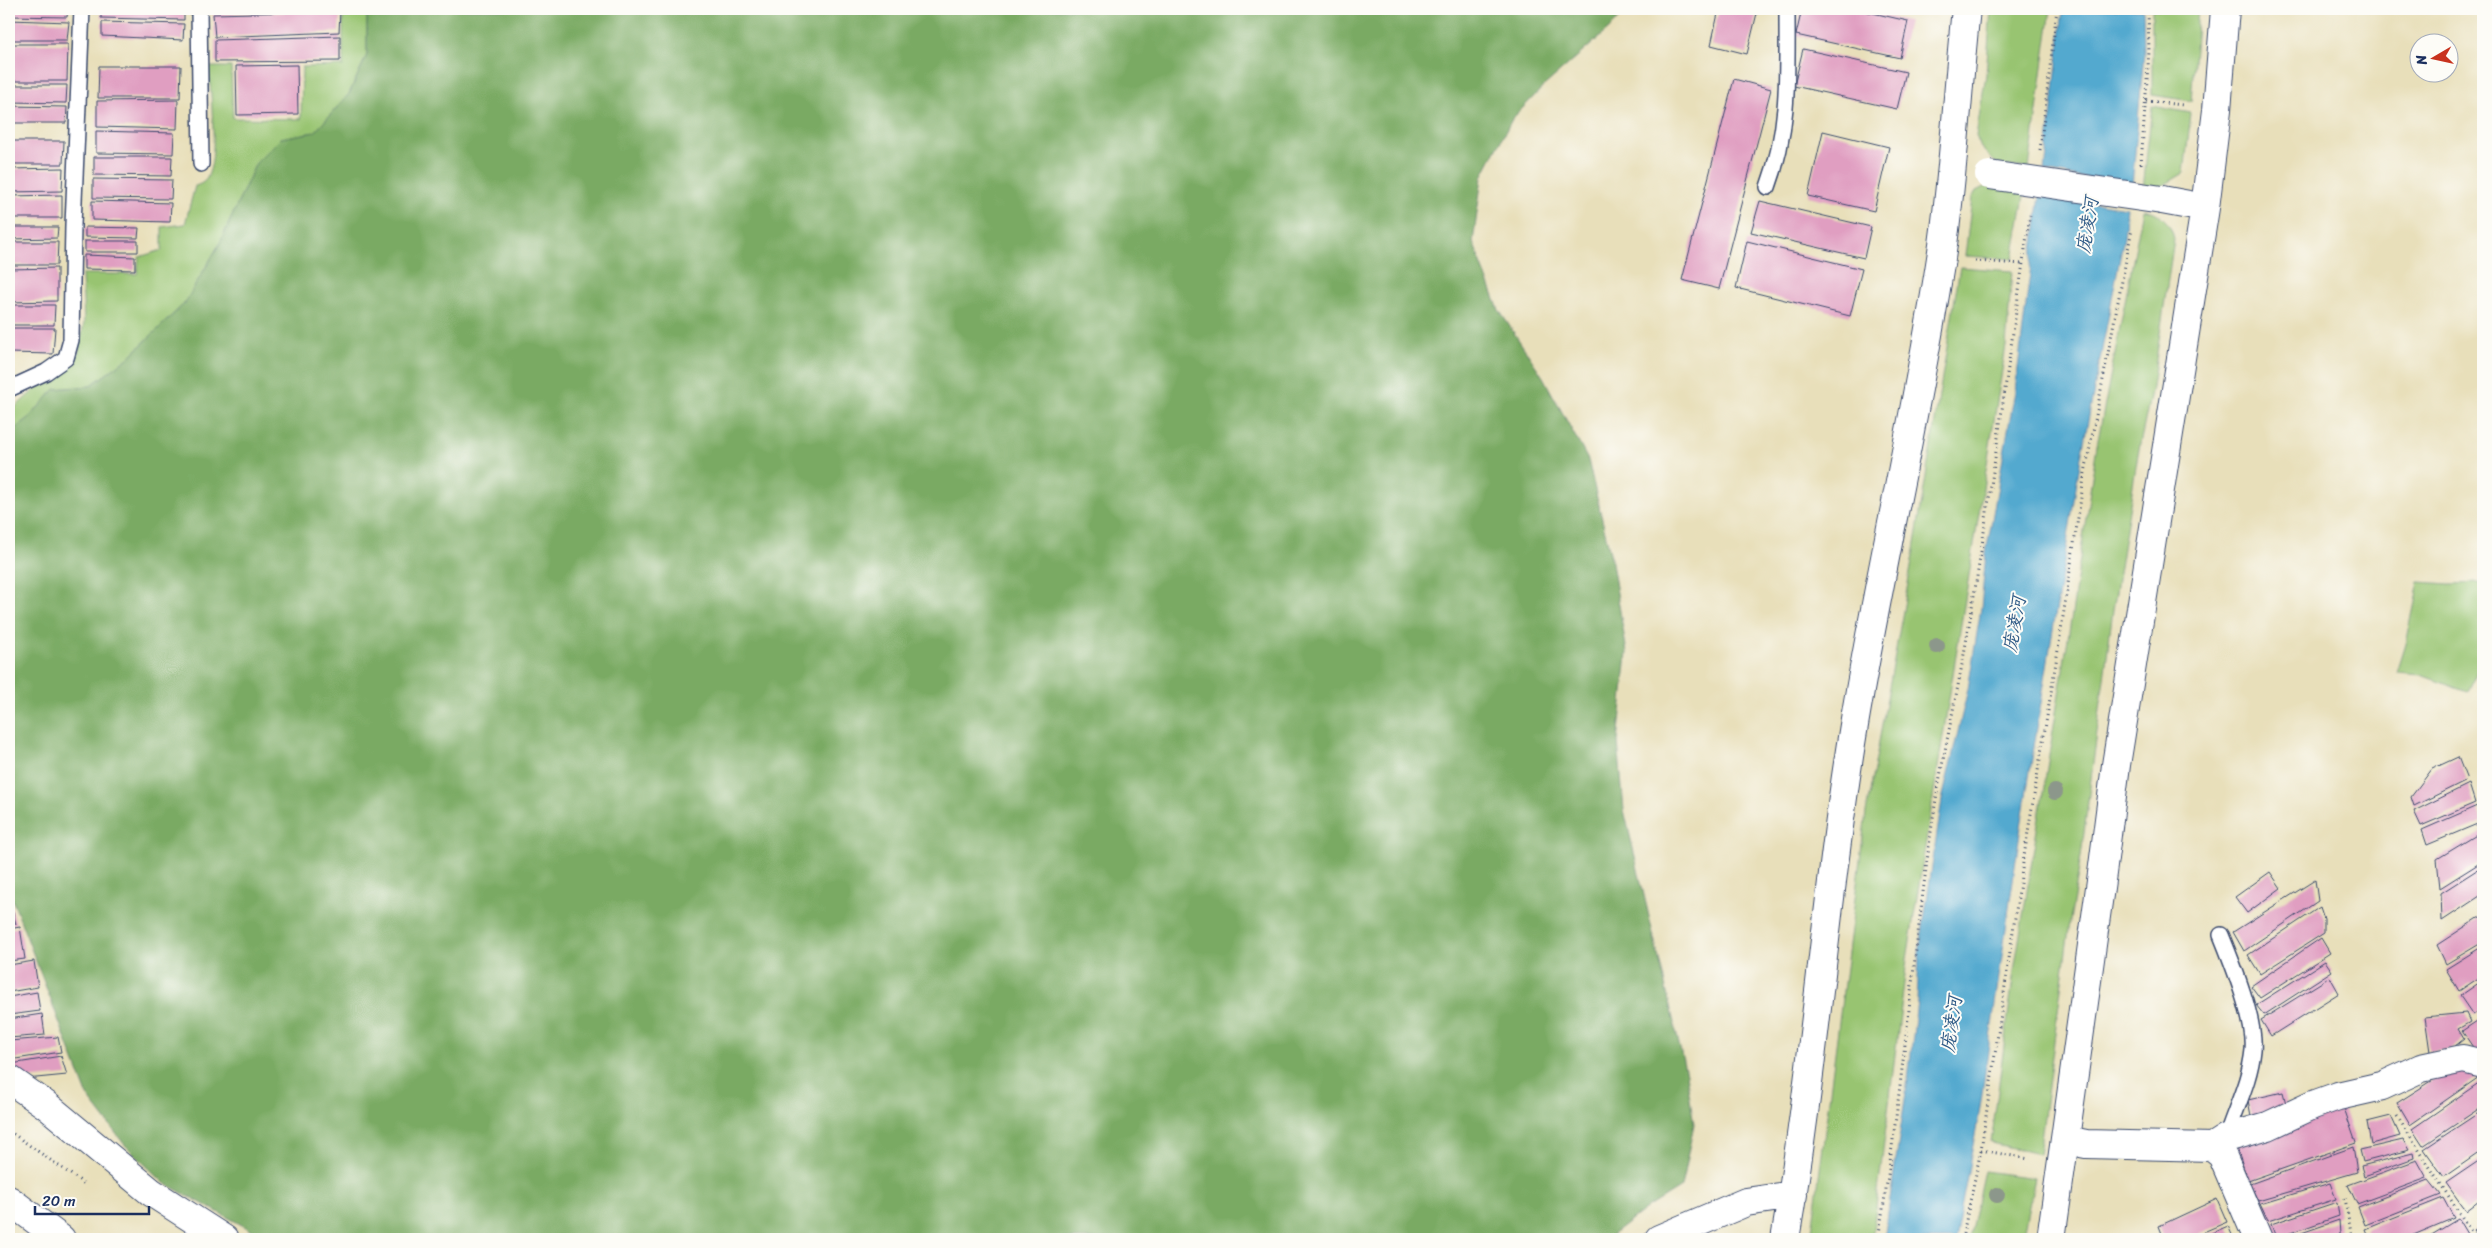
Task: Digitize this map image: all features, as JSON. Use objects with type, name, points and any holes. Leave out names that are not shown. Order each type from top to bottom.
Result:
[{"type":"street","points":[[1785,1239],[1793,1195],[1836,848],[1856,718],[1941,258],[1952,170],[1966,9]]},
{"type":"street","points":[[2051,1239],[2116,765],[2205,208],[2217,110],[2225,9]]},
{"type":"street","points":[[1952,170],[1990,174],[2205,208]]},
{"type":"street","points":[[2066,1140],[2086,1144],[2219,1142],[2268,1126],[2338,1096],[2382,1086],[2438,1063],[2463,1059],[2483,1064]]},
{"type":"street","points":[[9,1079],[46,1105],[151,1192],[224,1239]]},
{"type":"street","points":[[2219,1142],[2222,1155],[2258,1239]]},
{"type":"street","points":[[1659,1239],[1746,1202],[1793,1195]]},
{"type":"street","points":[[9,1200],[61,1239]]},
{"type":"lane","points":[[9,389],[46,372],[66,358],[71,340],[73,225],[82,9]]},
{"type":"lane","points":[[199,9],[201,164]]},
{"type":"lane","points":[[1768,187],[1776,165],[1785,124],[1788,78],[1787,9]]},
{"type":"lane","points":[[2219,1142],[2246,1083],[2254,1048],[2243,998],[2221,935]]},
{"type":"path","points":[[2039,157],[2057,9]]},
{"type":"path","points":[[2140,171],[2149,52],[2148,9]]},
{"type":"path","points":[[2146,101],[2193,106]]},
{"type":"path","points":[[1878,1239],[1891,1158],[1915,948],[1931,830],[1967,638],[2017,316],[2022,264],[2031,212]]},
{"type":"path","points":[[1962,1239],[1981,1150],[2024,856],[2060,641],[2084,478],[2116,304],[2128,261],[2133,224]]},
{"type":"path","points":[[1973,261],[2022,264]]},
{"type":"path","points":[[2382,1086],[2387,1100],[2422,1158],[2476,1239]]},
{"type":"path","points":[[1981,1150],[2036,1161]]},
{"type":"path","points":[[2345,1198],[2352,1239]]},
{"type":"green space","points":[[343,9],[367,9],[367,55],[349,94],[315,132],[281,138],[256,163],[220,243],[185,303],[127,359],[90,386],[55,389],[28,419],[9,433],[9,413],[44,381],[71,363],[78,354],[84,323],[82,274],[137,274],[139,257],[162,250],[162,227],[185,224],[195,186],[206,180],[212,163],[213,122],[209,67],[231,67],[233,118],[301,119],[302,67],[343,66]]},
{"type":"green space","points":[[367,9],[1627,9],[1610,28],[1546,84],[1512,119],[1482,177],[1473,242],[1499,310],[1543,377],[1588,460],[1611,557],[1627,653],[1618,742],[1624,810],[1686,1074],[1694,1124],[1681,1187],[1649,1207],[1607,1239],[268,1239],[164,1183],[124,1144],[88,1097],[9,891],[9,433],[28,419],[55,389],[90,386],[127,359],[185,303],[220,243],[256,163],[281,138],[315,132],[349,94],[367,55]]},
{"type":"green space","points":[[1991,9],[2051,9],[2029,168],[1998,165],[1981,148],[1976,136],[1986,74]]},
{"type":"green space","points":[[2152,9],[2198,9],[2191,101],[2152,95]]},
{"type":"green space","points":[[2152,106],[2191,113],[2184,173],[2154,191],[2143,189]]},
{"type":"green space","points":[[1984,187],[2025,190],[2013,259],[1965,256],[1972,198],[1976,191]]},
{"type":"green space","points":[[2143,209],[2154,212],[2163,218],[2170,227],[2174,239],[2152,387],[2138,454],[2112,617],[2039,1154],[1991,1143],[2014,971],[2072,614],[2097,445]]},
{"type":"green space","points":[[1960,267],[2012,271],[2006,346],[1907,959],[1872,1239],[1811,1239],[1866,813],[1913,556]]},
{"type":"green space","points":[[2419,582],[2449,584],[2483,583],[2483,659],[2467,692],[2421,675],[2397,673],[2406,644]]},
{"type":"green space","points":[[1984,1171],[2035,1178],[2022,1239],[1969,1239]]},
{"type":"water","points":[[2063,9],[2143,9],[2144,53],[2132,186],[2045,171]]},
{"type":"water","name":"庞凌河","points":[[2040,195],[2127,208],[2124,237],[2081,457],[2019,839],[1979,1114],[1955,1239],[1884,1239],[1908,1079],[1917,1001],[1919,953],[1942,800],[1968,689],[1981,608],[1986,553],[2015,391]]},
{"type":"building","points":[[9,9],[68,9],[67,17],[9,16]]},
{"type":"building","points":[[101,9],[184,9],[184,20],[101,18]]},
{"type":"building","points":[[1719,9],[1758,9],[1747,54],[1711,45]]},
{"type":"building","points":[[1802,9],[1855,9],[1908,21],[1900,58],[1796,35]]},
{"type":"building","points":[[340,11],[339,32],[215,37],[213,14]]},
{"type":"building","points":[[9,20],[69,22],[67,40],[9,40]]},
{"type":"building","points":[[102,22],[184,24],[183,40],[102,36]]},
{"type":"building","points":[[340,36],[340,61],[215,62],[215,40]]},
{"type":"building","points":[[9,44],[68,44],[67,81],[9,81]]},
{"type":"building","points":[[1803,49],[1906,72],[1897,109],[1794,86]]},
{"type":"building","points":[[297,65],[298,114],[237,115],[236,66]]},
{"type":"building","points":[[99,66],[181,66],[180,98],[98,98]]},
{"type":"building","points":[[1734,79],[1771,89],[1719,289],[1682,280]]},
{"type":"building","points":[[9,85],[67,85],[66,103],[9,102]]},
{"type":"building","points":[[178,100],[177,129],[97,127],[97,101]]},
{"type":"building","points":[[9,106],[67,107],[66,123],[9,123]]},
{"type":"building","points":[[96,131],[174,133],[173,154],[96,153]]},
{"type":"building","points":[[1823,131],[1889,147],[1874,211],[1808,196]]},
{"type":"building","points":[[9,141],[64,141],[63,164],[9,164]]},
{"type":"building","points":[[94,157],[172,157],[171,176],[94,175]]},
{"type":"building","points":[[63,168],[62,191],[9,192],[9,169]]},
{"type":"building","points":[[93,179],[172,180],[171,199],[93,198]]},
{"type":"building","points":[[62,195],[62,218],[9,218],[9,196]]},
{"type":"building","points":[[92,201],[171,203],[170,222],[92,220]]},
{"type":"building","points":[[1760,201],[1871,227],[1864,258],[1751,232]]},
{"type":"building","points":[[9,227],[58,227],[57,238],[9,239]]},
{"type":"building","points":[[85,227],[139,228],[138,238],[85,237]]},
{"type":"building","points":[[85,241],[138,241],[138,252],[85,252]]},
{"type":"building","points":[[1747,241],[1862,269],[1850,316],[1736,288]]},
{"type":"building","points":[[9,242],[58,242],[57,265],[9,265]]},
{"type":"building","points":[[84,255],[135,257],[135,270],[84,269]]},
{"type":"building","points":[[57,268],[57,301],[9,302],[9,269]]},
{"type":"building","points":[[9,305],[55,305],[54,325],[9,325]]},
{"type":"building","points":[[9,328],[55,328],[53,354],[9,353]]},
{"type":"building","points":[[2458,757],[2467,780],[2414,806],[2411,797],[2432,769]]},
{"type":"building","points":[[2469,784],[2475,803],[2421,826],[2414,811]]},
{"type":"building","points":[[2477,806],[2482,822],[2427,845],[2422,830]]},
{"type":"building","points":[[2483,831],[2483,861],[2440,888],[2437,859]]},
{"type":"building","points":[[2483,866],[2483,894],[2442,921],[2441,893]]},
{"type":"building","points":[[2270,872],[2281,888],[2247,913],[2235,897]]},
{"type":"building","points":[[2315,880],[2318,901],[2244,951],[2233,932]]},
{"type":"building","points":[[9,906],[11,906],[16,924],[9,925]]},
{"type":"building","points":[[2320,907],[2324,919],[2324,933],[2260,974],[2248,955]]},
{"type":"building","points":[[2483,915],[2483,942],[2446,964],[2437,945]]},
{"type":"building","points":[[20,927],[25,959],[9,961],[9,929]]},
{"type":"building","points":[[2321,938],[2330,953],[2260,998],[2251,986]]},
{"type":"building","points":[[2483,946],[2483,975],[2459,991],[2446,969]]},
{"type":"building","points":[[34,961],[38,987],[9,992],[9,965]]},
{"type":"building","points":[[2325,961],[2332,971],[2264,1015],[2256,1005]]},
{"type":"building","points":[[2330,977],[2339,993],[2271,1036],[2261,1020]]},
{"type":"building","points":[[2483,980],[2483,1008],[2473,1015],[2460,996]]},
{"type":"building","points":[[37,992],[40,1011],[9,1015],[9,997]]},
{"type":"building","points":[[2466,1013],[2470,1022],[2458,1029],[2464,1039],[2450,1050],[2430,1052],[2425,1017]]},
{"type":"building","points":[[42,1014],[45,1035],[9,1038],[9,1019]]},
{"type":"building","points":[[2483,1017],[2483,1053],[2479,1056],[2462,1031]]},
{"type":"building","points":[[58,1037],[61,1052],[9,1060],[9,1041]]},
{"type":"building","points":[[61,1056],[67,1075],[26,1079],[11,1064]]},
{"type":"building","points":[[2449,1070],[2482,1075],[2410,1125],[2397,1103]]},
{"type":"building","points":[[2483,1080],[2483,1106],[2423,1146],[2412,1129]]},
{"type":"building","points":[[2283,1092],[2287,1108],[2251,1116],[2248,1100]]},
{"type":"building","points":[[2344,1108],[2356,1143],[2248,1181],[2236,1145]]},
{"type":"building","points":[[2483,1110],[2483,1150],[2444,1177],[2424,1149]]},
{"type":"building","points":[[2391,1116],[2400,1136],[2371,1144],[2367,1122]]},
{"type":"building","points":[[2403,1140],[2409,1150],[2363,1162],[2360,1150]]},
{"type":"building","points":[[2353,1147],[2357,1172],[2258,1201],[2250,1184]]},
{"type":"building","points":[[2413,1153],[2414,1158],[2364,1176],[2361,1166]]},
{"type":"building","points":[[2483,1158],[2483,1198],[2466,1211],[2446,1183]]},
{"type":"building","points":[[2417,1160],[2427,1178],[2357,1204],[2348,1185]]},
{"type":"building","points":[[2429,1180],[2441,1195],[2365,1225],[2358,1207]]},
{"type":"building","points":[[2330,1183],[2336,1199],[2268,1221],[2260,1204]]},
{"type":"building","points":[[2443,1198],[2454,1218],[2404,1239],[2369,1239],[2365,1229]]},
{"type":"building","points":[[2217,1199],[2227,1222],[2187,1239],[2164,1239],[2159,1226]]},
{"type":"building","points":[[2337,1202],[2339,1216],[2276,1238],[2271,1224]]},
{"type":"building","points":[[2458,1219],[2470,1239],[2425,1239]]},
{"type":"building","points":[[2339,1220],[2340,1235],[2327,1239],[2284,1239]]},
{"type":"building","points":[[2483,1223],[2483,1239],[2481,1239],[2474,1230]]},
{"type":"building","points":[[2228,1226],[2234,1239],[2198,1239]]}]
